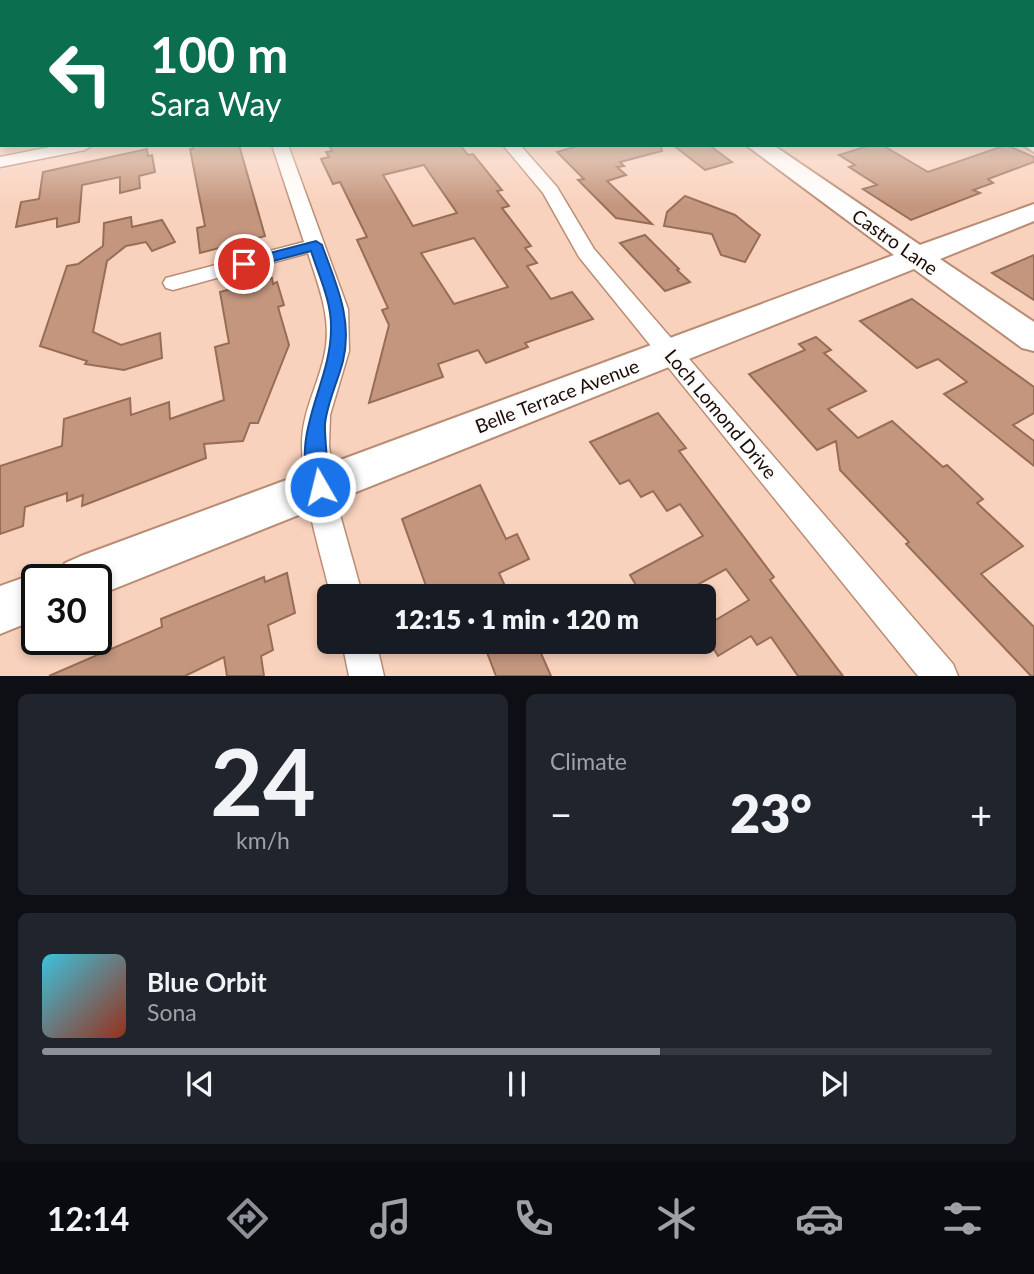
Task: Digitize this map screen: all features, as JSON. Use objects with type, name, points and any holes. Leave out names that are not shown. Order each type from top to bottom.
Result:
[{"type":"street","points":[[0,162],[75,147]]},
{"type":"street","points":[[281,147],[337,309],[340,331],[335,358],[316,421],[315,456],[344,584]]},
{"type":"street","name":"Loch Lomond Drive","points":[[513,147],[551,191],[586,253],[941,676]]},
{"type":"street","name":"Castro Lane","points":[[760,147],[1034,339]]},
{"type":"street","name":"Belle Terrace Avenue","points":[[112,567],[1034,212]]},
{"type":"street","points":[[173,283],[316,245]]},
{"type":"street","points":[[0,610],[21,602]]},
{"type":"street","points":[[362,654],[367,676]]},
{"type":"building","points":[[240,147],[265,236],[200,253],[197,228],[205,226],[190,149]]},
{"type":"building","points":[[330,147],[462,147],[468,155],[473,154],[502,190],[497,191],[509,206],[502,208],[531,246],[525,248],[537,263],[527,266],[551,299],[572,292],[593,319],[525,343],[528,347],[486,363],[478,350],[438,364],[443,377],[369,403],[389,325],[382,310],[388,308],[357,240],[367,237],[340,182],[333,184],[321,159],[329,157],[326,152],[332,151]],"holes":[[[424,165],[457,213],[413,226],[383,175]],[[474,238],[508,287],[454,304],[421,253]]]},
{"type":"building","points":[[574,147],[661,147],[662,151],[620,162],[624,166],[617,167],[626,175],[607,181],[652,224],[616,218],[578,180],[584,179],[557,152]]},
{"type":"building","points":[[676,147],[712,147],[732,162],[705,170]]},
{"type":"building","points":[[865,147],[885,147],[928,172],[1000,147],[1011,147],[1034,157],[1034,162],[988,179],[993,183],[973,190],[980,193],[911,220],[863,189],[877,185],[849,167],[855,165],[839,155]]},
{"type":"building","points":[[147,149],[148,156],[152,155],[155,172],[139,176],[140,188],[120,193],[120,177],[82,185],[79,222],[57,227],[57,218],[16,227],[21,202],[39,199],[43,172]]},
{"type":"building","points":[[685,196],[735,215],[760,235],[745,262],[721,255],[712,234],[664,226],[667,212]]},
{"type":"building","points":[[131,217],[132,227],[162,220],[175,242],[152,251],[146,242],[126,246],[107,261],[93,332],[121,345],[160,333],[162,358],[124,370],[85,364],[87,361],[40,346],[67,266],[78,264],[103,246],[104,223]]},
{"type":"building","points":[[645,235],[690,282],[665,291],[620,243]]},
{"type":"building","points":[[1034,255],[1034,300],[992,273]]},
{"type":"building","points":[[272,278],[273,284],[277,282],[284,305],[278,307],[289,345],[258,423],[250,423],[243,441],[204,444],[206,458],[82,506],[83,495],[67,501],[67,493],[25,507],[23,526],[0,534],[0,466],[62,446],[64,419],[130,398],[131,415],[169,402],[170,419],[224,400],[215,347],[229,343],[220,292]]},
{"type":"building","points":[[912,299],[1034,387],[1034,413],[1013,425],[1034,441],[1034,466],[944,394],[967,382],[938,359],[917,368],[860,321]]},
{"type":"building","points":[[816,337],[831,350],[824,353],[866,391],[828,409],[858,438],[892,421],[943,467],[947,465],[983,499],[977,503],[1023,546],[981,574],[1034,627],[1034,676],[1031,676],[906,544],[909,542],[840,470],[836,441],[817,450],[749,374],[805,350],[799,344]]},
{"type":"building","points":[[658,413],[686,448],[679,451],[774,577],[770,580],[843,676],[798,676],[771,637],[757,645],[751,636],[718,656],[716,620],[749,600],[726,569],[699,584],[635,584],[630,575],[703,536],[680,504],[667,511],[653,491],[641,497],[629,480],[620,484],[590,442]]},
{"type":"building","points":[[480,485],[506,539],[517,534],[529,559],[499,573],[504,584],[425,584],[402,519]]},
{"type":"building","points":[[287,573],[295,613],[268,625],[273,650],[261,656],[264,676],[227,676],[224,657],[185,676],[49,676],[97,655],[112,655],[112,649],[162,627],[161,619],[264,577],[265,582]]},
{"type":"building","points":[[488,654],[541,654],[551,676],[496,676]]},
{"type":"route","points":[[244,264],[316,245],[337,309],[340,331],[335,358],[316,421],[315,456],[320,487]]}]
